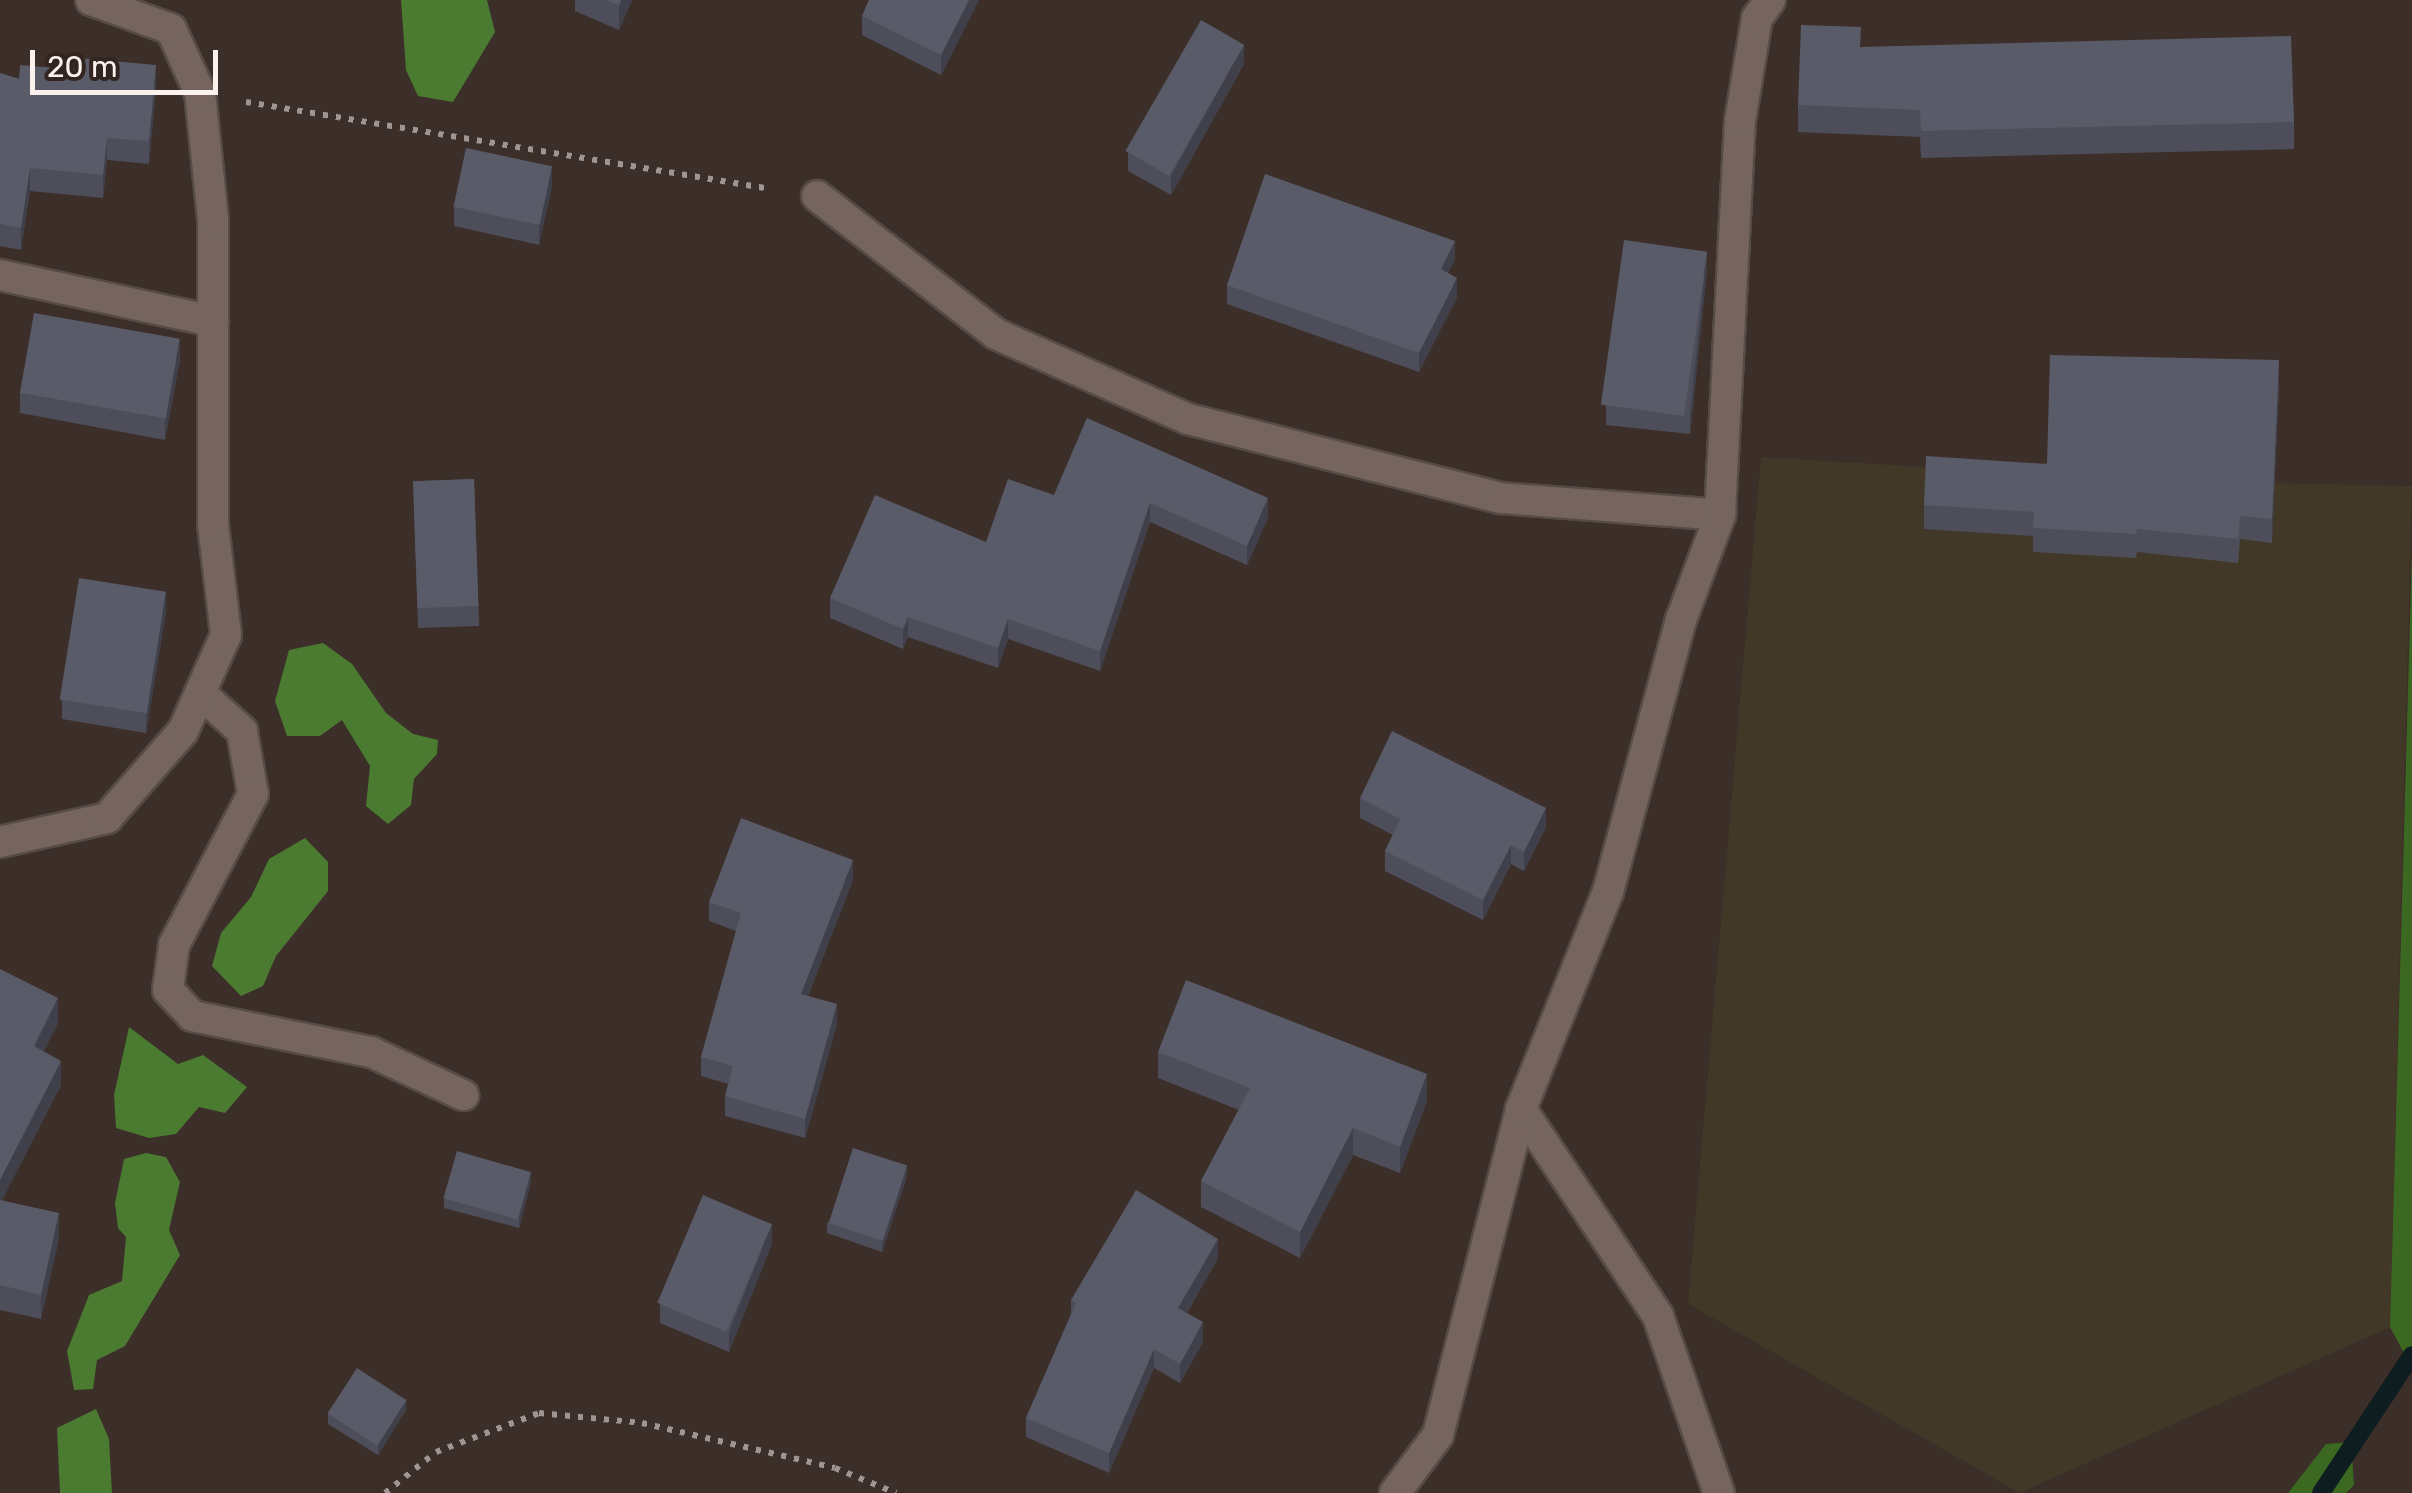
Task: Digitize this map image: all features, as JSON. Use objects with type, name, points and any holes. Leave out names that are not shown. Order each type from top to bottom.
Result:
[{"type":"street","points":[[0,842],[107,818],[183,731],[226,634],[213,524],[214,220],[200,93],[170,29],[91,0]]},
{"type":"street","points":[[1395,1493],[1438,1435],[1521,1109],[1608,892],[1681,620],[1720,514],[1740,121],[1757,18],[1770,0]]},
{"type":"street","points":[[817,196],[996,334],[1188,419],[1500,498],[1720,514]]},
{"type":"street","points":[[0,275],[213,321]]},
{"type":"street","points":[[200,692],[242,732],[253,794],[174,946],[168,990],[192,1016],[371,1052],[463,1095]]},
{"type":"street","points":[[1521,1109],[1583,1193],[1658,1316],[1719,1493]]},
{"type":"path","points":[[200,93],[817,196]]},
{"type":"path","points":[[384,1493],[436,1452],[539,1413],[642,1423],[835,1468],[896,1493]]},
{"type":"shaded area","points":[[1761,457],[2138,480],[2412,486],[2390,1327],[2020,1493],[1688,1304]]},
{"type":"green space","points":[[401,0],[487,0],[495,32],[453,102],[418,96],[406,70]]},
{"type":"green space","points":[[2412,548],[2412,1368],[2390,1327]]},
{"type":"green space","points":[[323,643],[352,664],[386,713],[413,734],[438,740],[437,754],[414,779],[411,805],[388,824],[366,806],[370,766],[342,720],[320,736],[287,736],[275,701],[289,650]]},
{"type":"green space","points":[[305,838],[328,862],[328,891],[276,956],[263,986],[241,996],[212,966],[221,933],[251,897],[269,859]]},
{"type":"green space","points":[[129,1027],[178,1064],[203,1055],[247,1087],[225,1113],[199,1107],[176,1134],[149,1138],[116,1128],[114,1095]]},
{"type":"green space","points":[[146,1153],[166,1157],[180,1182],[169,1230],[180,1255],[125,1346],[97,1360],[93,1389],[74,1390],[67,1351],[89,1295],[122,1281],[126,1237],[118,1228],[115,1203],[124,1159]]},
{"type":"green space","points":[[96,1409],[109,1439],[112,1493],[60,1493],[57,1428]]},
{"type":"green space","points":[[2351,1442],[2354,1485],[2346,1493],[2288,1493],[2326,1444]]},
{"type":"building","points":[[869,0],[969,0],[941,55],[862,16]]},
{"type":"building","points":[[1201,20],[1244,45],[1169,176],[1126,151]]},
{"type":"building","points":[[1801,25],[1861,27],[1860,47],[2291,36],[2294,122],[1921,131],[1920,110],[1798,105]]},
{"type":"building","points":[[79,58],[156,65],[149,141],[107,138],[103,175],[30,168],[21,228],[0,224],[0,73],[19,79],[20,65],[78,70]]},
{"type":"building","points":[[466,148],[552,166],[540,225],[454,207]]},
{"type":"building","points":[[1265,174],[1455,241],[1441,269],[1457,278],[1419,353],[1227,285]]},
{"type":"building","points":[[1624,240],[1707,252],[1684,416],[1601,404]]},
{"type":"building","points":[[34,313],[180,339],[166,418],[20,393]]},
{"type":"building","points":[[2050,355],[2279,360],[2272,519],[2240,516],[2238,539],[2137,529],[2136,534],[2033,528],[2034,512],[1924,505],[1926,456],[2047,464]]},
{"type":"building","points":[[1087,418],[1268,498],[1247,546],[1150,503],[1100,651],[1008,619],[998,648],[908,617],[903,629],[830,598],[875,495],[986,542],[1008,479],[1054,495]]},
{"type":"building","points":[[474,479],[478,606],[417,608],[413,481]]},
{"type":"building","points":[[79,578],[166,592],[147,713],[60,699]]},
{"type":"building","points":[[1392,731],[1546,808],[1524,852],[1511,845],[1483,900],[1385,851],[1400,819],[1360,798]]},
{"type":"building","points":[[741,818],[853,860],[801,994],[837,1004],[805,1119],[725,1096],[733,1066],[701,1057],[741,913],[709,902]]},
{"type":"building","points":[[0,969],[58,998],[34,1046],[61,1061],[0,1180]]},
{"type":"building","points":[[1186,980],[1427,1074],[1400,1147],[1353,1128],[1300,1232],[1201,1181],[1250,1088],[1158,1052]]},
{"type":"building","points":[[853,1148],[907,1166],[883,1241],[829,1223]]},
{"type":"building","points":[[457,1151],[531,1172],[518,1219],[443,1198]]},
{"type":"building","points":[[1136,1190],[1218,1239],[1178,1308],[1203,1322],[1180,1364],[1154,1349],[1109,1453],[1026,1418],[1076,1303],[1071,1300]]},
{"type":"building","points":[[703,1195],[772,1224],[726,1332],[657,1303]]},
{"type":"building","points":[[0,1200],[59,1213],[41,1295],[0,1285]]},
{"type":"building","points":[[357,1368],[406,1400],[377,1445],[328,1413]]},
{"type":"waterway","points":[[2321,1493],[2412,1355]]}]
